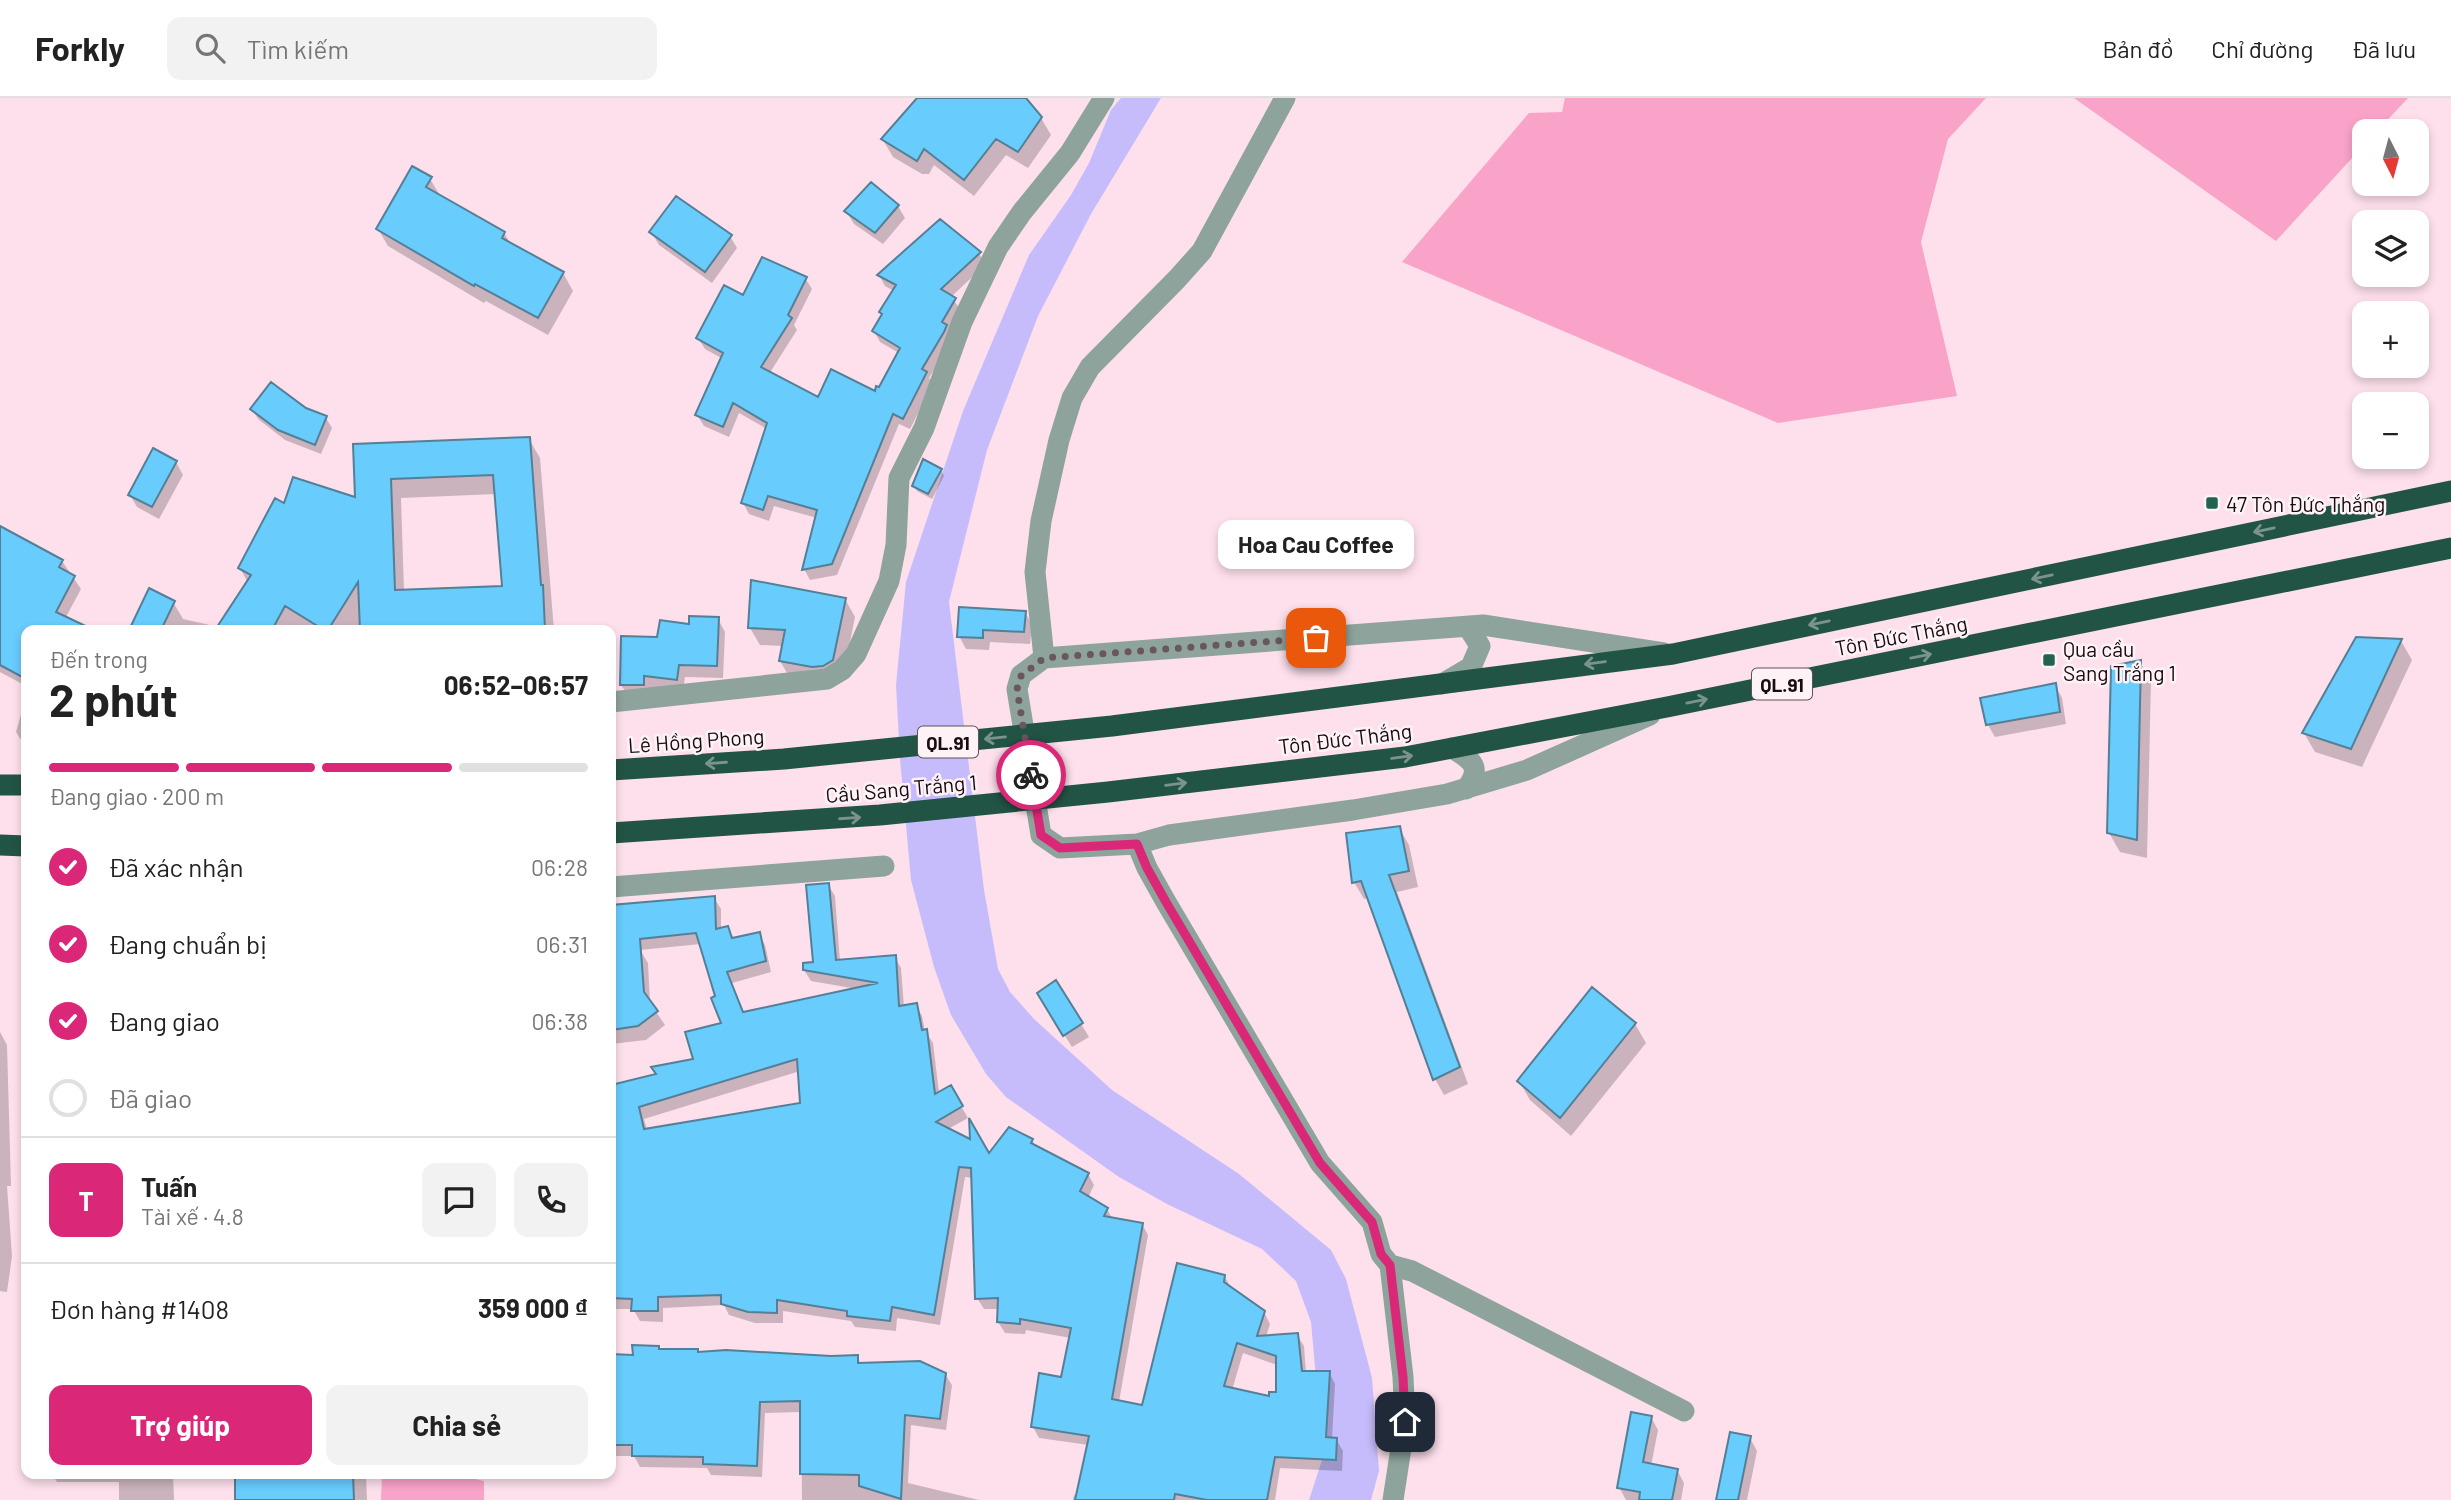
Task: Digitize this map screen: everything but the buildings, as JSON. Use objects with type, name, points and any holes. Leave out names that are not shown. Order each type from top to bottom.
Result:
[{"type":"highway","name":"Tôn Đức Thắng","points":[[1112,726],[1672,654],[2451,491]]},
{"type":"highway","name":"Tôn Đức Thắng","points":[[1108,792],[1405,757],[1667,707],[2451,548]]},
{"type":"highway","name":"Cầu Sang Trắng 1","points":[[784,759],[1112,726]]},
{"type":"highway","name":"Lê Hồng Phong","points":[[616,770],[784,759]]},
{"type":"highway","points":[[0,785],[21,785]]},
{"type":"highway","name":"Cầu Sang Trắng 1","points":[[616,833],[782,823],[1108,792]]},
{"type":"highway","points":[[0,845],[21,846]]},
{"type":"street","points":[[616,701],[827,679],[842,670],[856,654],[889,581],[896,545],[899,478],[923,428],[962,322],[998,247],[1022,212],[1070,153],[1104,98]]},
{"type":"street","points":[[1044,658],[1035,572],[1041,521],[1059,440],[1073,398],[1090,367],[1202,251],[1285,98]]},
{"type":"street","points":[[1667,707],[1527,770],[1466,789],[1353,810],[1169,835],[1137,844],[1060,848],[1041,835],[1017,689],[1021,676],[1044,658],[1483,625],[1672,654]]},
{"type":"street","points":[[1442,684],[1471,667],[1480,646],[1468,627]]},
{"type":"street","points":[[1452,748],[1470,759],[1475,769],[1473,779],[1466,789]]},
{"type":"street","points":[[1137,844],[1166,902],[1320,1163],[1372,1222],[1386,1259],[1403,1377],[1405,1422],[1393,1500]]},
{"type":"street","points":[[616,887],[884,866]]},
{"type":"street","points":[[1386,1259],[1684,1411]]},
{"type":"shaded area","points":[[1121,98],[1161,98],[1091,214],[1038,316],[987,450],[949,602],[984,890],[998,969],[1010,992],[1034,1019],[1112,1090],[1239,1174],[1331,1250],[1346,1279],[1372,1378],[1379,1471],[1371,1500],[1309,1500],[1323,1457],[1311,1322],[1296,1281],[1262,1249],[1167,1204],[1119,1177],[1006,1097],[986,1074],[951,1015],[934,967],[911,880],[896,685],[906,582],[963,411],[1029,255],[1071,195],[1089,163],[1111,110]]},
{"type":"shaded area","points":[[1565,98],[1986,98],[1948,139],[1921,242],[1957,396],[1778,423],[1402,262],[1529,113],[1562,112]]},
{"type":"shaded area","points":[[2074,98],[2408,98],[2388,119],[2352,119],[2352,158],[2276,241]]},
{"type":"shaded area","points":[[382,1479],[484,1481],[484,1500],[381,1500]]},
{"type":"way so far","points":[[1031,775],[1017,689],[1021,676],[1044,658],[1316,638]]},
{"type":"place","name":"47 Tôn Đức Thắng","points":[[2212,503]]},
{"type":"place","name":"Hoa Cau Coffee","points":[[1316,638]]},
{"type":"place","name":"Qua cầu Sang Trắng 1","points":[[2049,660]]},
{"type":"route","points":[[1031,775],[1041,835],[1048,842],[1060,848],[1137,844],[1166,902],[1320,1163],[1372,1222],[1381,1254],[1390,1265],[1403,1377],[1405,1422]]}]
